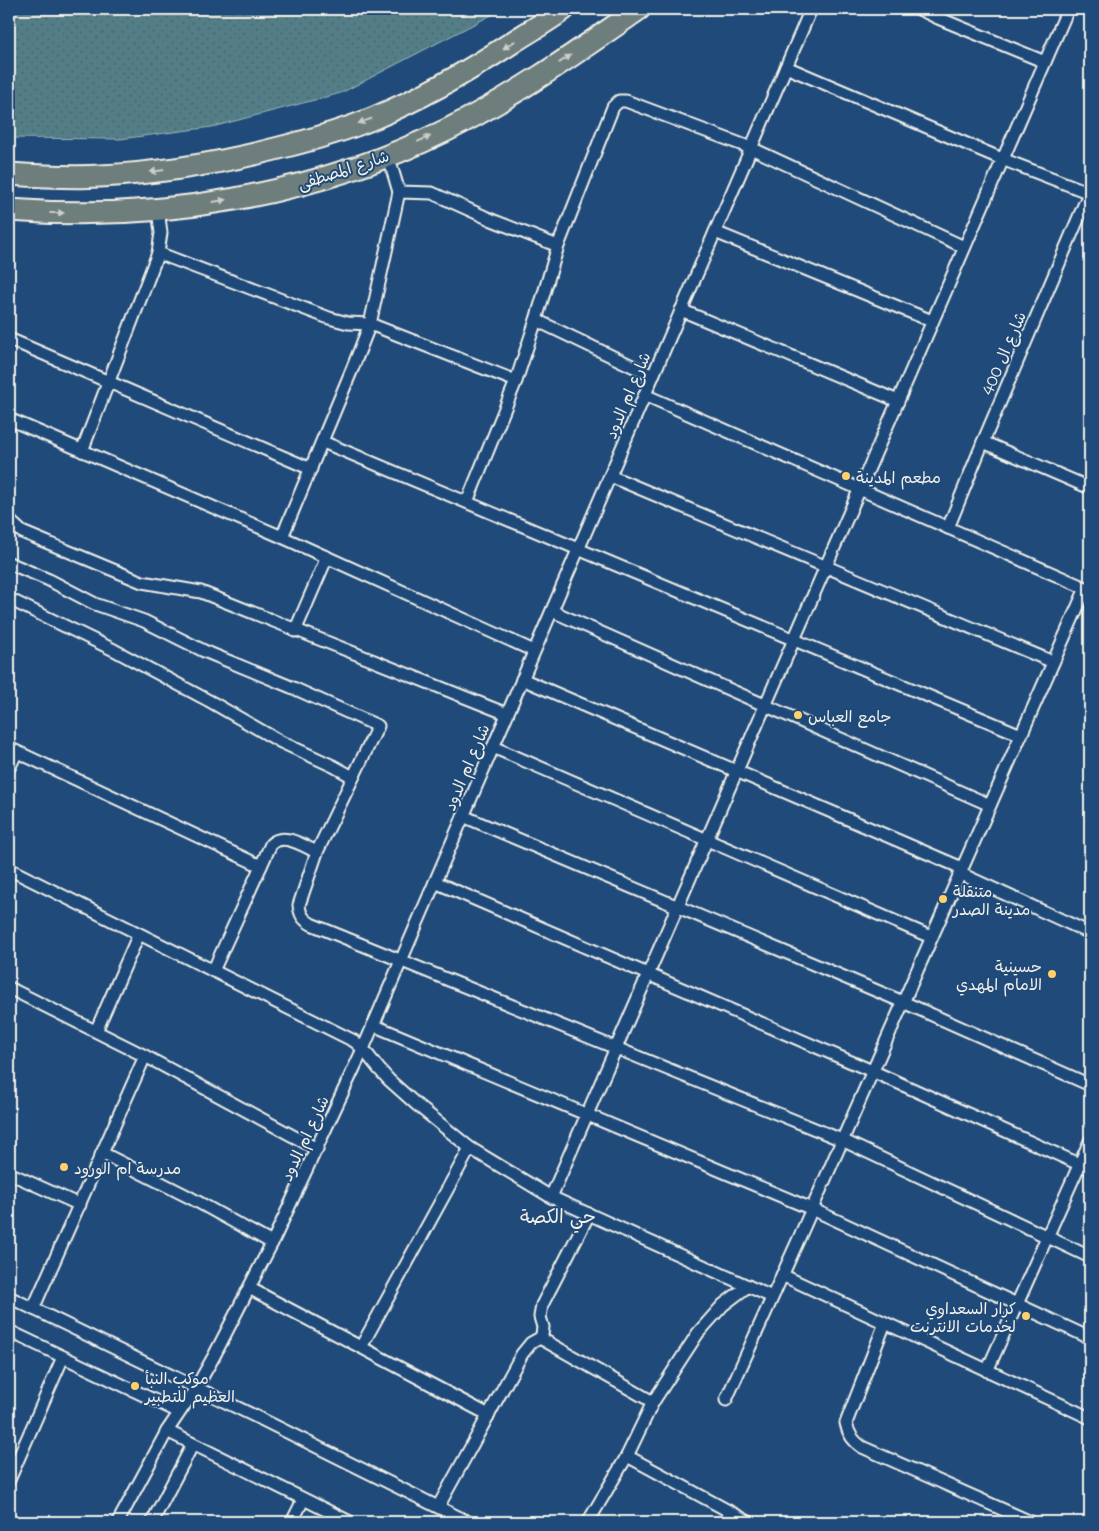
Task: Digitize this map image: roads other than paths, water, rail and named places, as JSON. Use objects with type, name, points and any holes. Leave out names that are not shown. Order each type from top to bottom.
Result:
[{"type":"highway","points":[[9,174],[99,176],[148,172],[252,155],[312,140],[373,119],[429,92],[480,64],[564,9]]},
{"type":"highway","name":"شارع المصطفى","points":[[9,210],[43,213],[103,213],[158,209],[265,193],[325,177],[388,155],[446,130],[502,100],[576,53],[639,9]]},
{"type":"street","name":"شارع ام الدود","points":[[118,1522],[167,1431],[206,1372],[272,1243],[363,1049],[811,9]]},
{"type":"street","points":[[919,9],[940,13],[1045,62]]},
{"type":"street","points":[[551,1197],[1068,9]]},
{"type":"street","points":[[786,67],[1002,159],[1090,192]]},
{"type":"street","points":[[467,502],[516,381],[558,246],[614,105],[619,101],[626,101],[751,148],[964,247]]},
{"type":"street","points":[[282,537],[323,442],[370,324],[399,192],[388,155]]},
{"type":"street","points":[[399,192],[432,193],[492,220],[558,246]]},
{"type":"street","name":"شارع ال 400","points":[[948,528],[1090,192]]},
{"type":"street","points":[[82,451],[158,253],[161,233],[158,209]]},
{"type":"street","points":[[715,232],[932,321]]},
{"type":"street","points":[[158,253],[329,318],[348,323],[370,324],[516,381]]},
{"type":"street","points":[[681,310],[898,400]]},
{"type":"street","points":[[536,320],[653,376]]},
{"type":"street","points":[[9,339],[311,468]]},
{"type":"street","points":[[645,395],[1088,589],[1053,662],[726,1400]]},
{"type":"street","points":[[9,419],[282,537],[534,651]]},
{"type":"street","points":[[323,442],[1021,735]]},
{"type":"street","points":[[983,442],[1090,485]]},
{"type":"street","points":[[610,476],[1053,662]]},
{"type":"street","points":[[9,520],[22,532],[142,582],[200,592],[507,714]]},
{"type":"street","points":[[295,631],[326,557]]},
{"type":"street","points":[[9,563],[49,580],[94,604],[144,621],[204,651],[378,726],[317,852],[299,905],[299,912],[303,919],[400,962],[842,1140],[1090,1257]]},
{"type":"street","points":[[9,599],[114,650],[281,742],[353,777]]},
{"type":"street","points":[[552,611],[990,805]]},
{"type":"street","points":[[522,679],[736,771],[960,871],[1090,933]]},
{"type":"street","points":[[493,747],[931,937]]},
{"type":"street","points":[[9,768],[13,750],[262,866]]},
{"type":"street","points":[[463,816],[903,1002],[1090,1085]]},
{"type":"street","points":[[213,971],[271,844],[281,838],[286,838],[317,852]]},
{"type":"street","points":[[9,869],[359,1045],[389,1080],[470,1148],[551,1197],[772,1297]]},
{"type":"street","points":[[435,882],[1085,1167]]},
{"type":"street","points":[[96,1031],[138,934]]},
{"type":"street","points":[[9,988],[145,1056],[317,1149]]},
{"type":"street","points":[[373,1025],[812,1209],[1090,1338]]},
{"type":"street","points":[[33,1309],[145,1056]]},
{"type":"street","points":[[987,1370],[1047,1236],[1085,1167],[1090,1141]]},
{"type":"street","points":[[361,1348],[470,1148]]},
{"type":"street","points":[[102,1153],[189,1197],[272,1243]]},
{"type":"street","points":[[9,1173],[80,1205]]},
{"type":"street","points":[[438,1507],[526,1348],[540,1338],[543,1331],[540,1317],[542,1304],[589,1214]]},
{"type":"street","points":[[782,1275],[1090,1418]]},
{"type":"street","points":[[588,1522],[627,1456],[653,1402],[698,1333],[723,1305],[748,1286]]},
{"type":"street","points":[[249,1288],[489,1415]]},
{"type":"street","points":[[9,1297],[468,1522]]},
{"type":"street","points":[[885,1323],[846,1423],[852,1439],[862,1447],[1031,1522]]},
{"type":"street","points":[[9,1331],[179,1412]]},
{"type":"street","points":[[540,1338],[653,1402]]},
{"type":"street","points":[[9,1480],[63,1357]]},
{"type":"street","points":[[167,1431],[350,1522]]},
{"type":"street","points":[[152,1522],[193,1444]]},
{"type":"street","points":[[627,1456],[749,1522]]},
{"type":"street","points":[[292,1522],[303,1500]]},
{"type":"place","name":"مطعم المدينة","points":[[846,476]]},
{"type":"place","name":"جامع العباس","points":[[798,715]]},
{"type":"place","name":"متنقلة مدينة الصدر","points":[[943,899]]},
{"type":"place","name":"حسينية الامام المهدي","points":[[1052,974]]},
{"type":"place","name":"مدرسة ام الورود","points":[[64,1167]]},
{"type":"place","name":"كرار السعداوي لخدمات الانترنت","points":[[1026,1316]]},
{"type":"place","name":"موكب النبأ العظيم للتطبير","points":[[135,1386]]},
{"type":"district","name":"حي الكصة","points":[[558,1215]]}]
